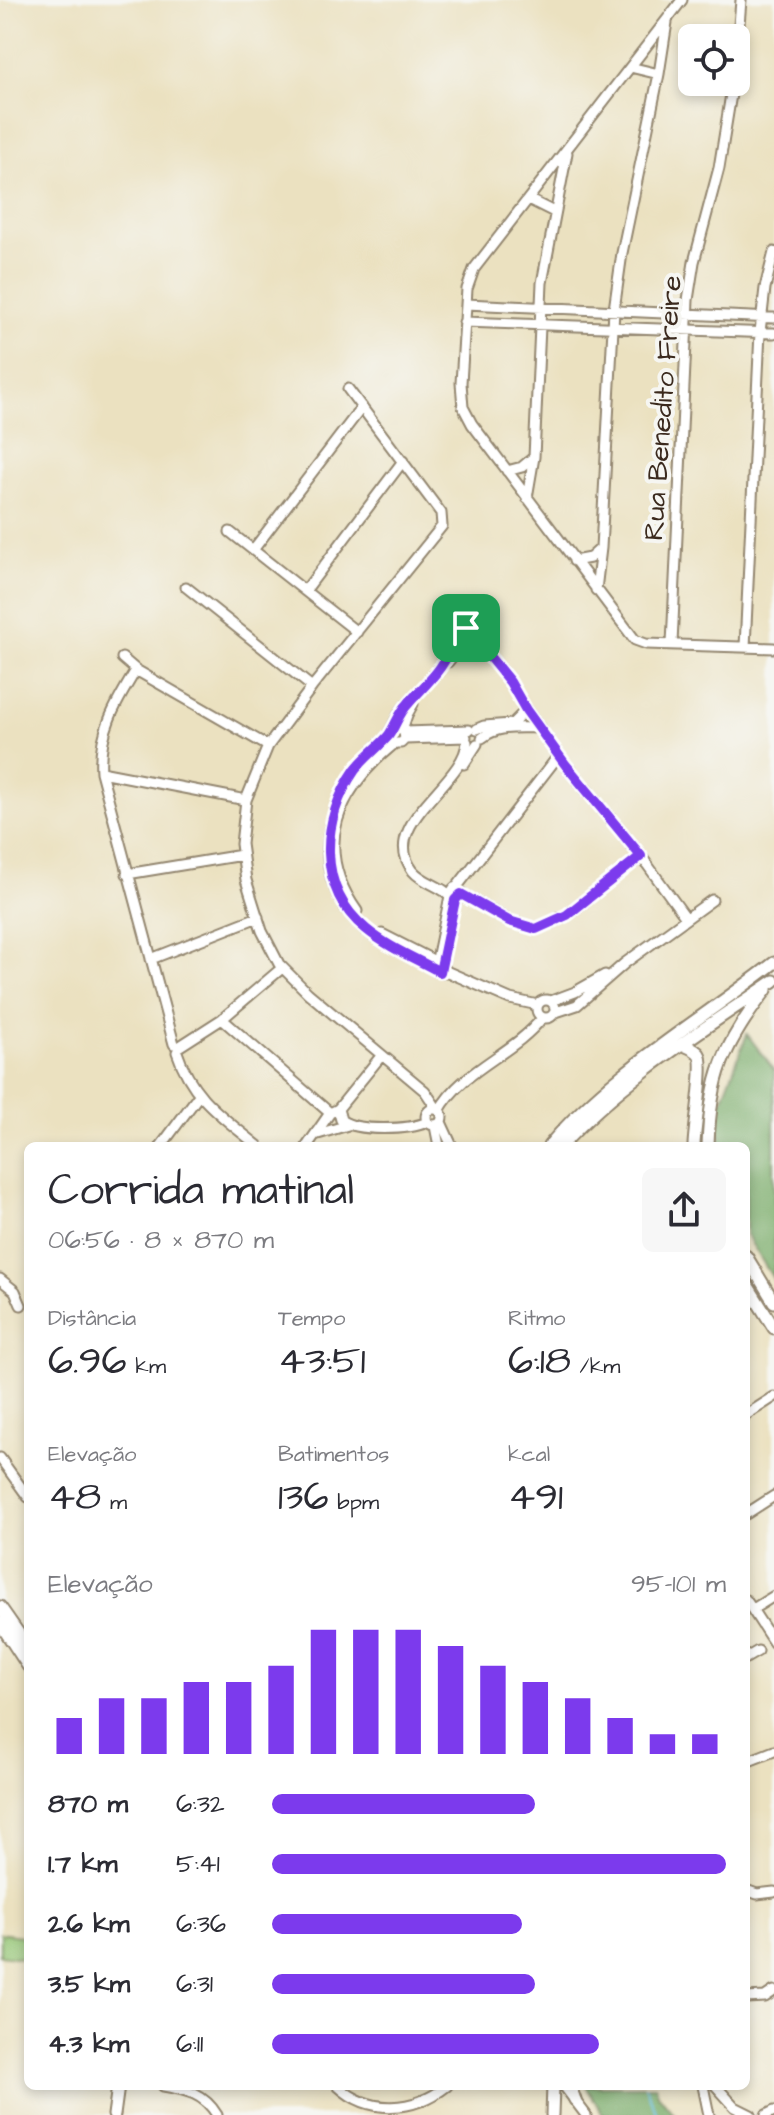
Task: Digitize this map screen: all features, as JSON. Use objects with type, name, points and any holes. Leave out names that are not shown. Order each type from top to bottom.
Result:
[{"type":"street","points":[[682,0],[474,269],[468,284],[464,322],[463,407],[472,424],[632,638],[641,643],[654,644],[774,648]]},
{"type":"street","points":[[739,24],[741,0]]},
{"type":"street","points":[[596,590],[614,310],[667,19]]},
{"type":"street","points":[[630,67],[659,74]]},
{"type":"street","name":"Rua Benedito Freire","points":[[672,644],[687,314],[694,262],[719,168],[731,96]]},
{"type":"street","points":[[527,498],[534,457],[545,259],[568,149]]},
{"type":"street","points":[[528,199],[554,212]]},
{"type":"street","points":[[745,647],[761,318],[774,252]]},
{"type":"street","points":[[466,304],[774,318]]},
{"type":"street","points":[[464,322],[774,333]]},
{"type":"street","points":[[348,389],[441,513],[442,526],[268,746],[246,800],[242,855],[258,917],[282,968],[425,1091],[450,1142]]},
{"type":"street","points":[[253,550],[362,407]]},
{"type":"street","points":[[507,471],[522,467],[534,457]]},
{"type":"street","points":[[305,591],[403,461]]},
{"type":"street","points":[[230,532],[357,632]]},
{"type":"street","points":[[574,561],[590,558],[601,548]]},
{"type":"street","points":[[186,587],[312,687]]},
{"type":"street","points":[[538,1005],[500,995],[440,968],[389,939],[364,921],[352,904],[337,868],[335,836],[342,806],[357,778],[398,735],[401,711],[445,660],[460,636],[490,655],[559,755],[641,856],[686,918]]},
{"type":"street","points":[[122,658],[136,670],[268,746]]},
{"type":"street","points":[[136,670],[103,733],[101,772],[183,1070],[199,1095],[253,1142]]},
{"type":"street","points":[[526,710],[512,724],[484,726],[409,827],[405,846],[414,872],[509,921],[536,929],[567,915],[641,856]]},
{"type":"street","points":[[398,735],[473,737],[505,729],[540,728]]},
{"type":"street","points":[[440,968],[454,894],[559,755]]},
{"type":"street","points":[[101,772],[246,800]]},
{"type":"street","points":[[127,874],[242,855]]},
{"type":"street","points":[[315,1136],[348,1125],[411,1127],[435,1117],[454,1091],[530,1032],[542,1018],[550,1018],[556,1012],[577,1005],[625,963],[712,900]]},
{"type":"street","points":[[151,959],[258,917]]},
{"type":"street","points":[[542,1018],[537,1012],[538,1005],[545,1000],[551,1001],[586,986],[625,963]]},
{"type":"street","points":[[552,1142],[612,1085],[774,963]]},
{"type":"street","points":[[177,1047],[222,1019],[282,968]]},
{"type":"street","points":[[565,1142],[597,1111],[682,1044],[773,982]]},
{"type":"street","points":[[708,1142],[713,1087],[719,1067],[738,1027],[773,982]]},
{"type":"street","points":[[551,1001],[556,1012]]},
{"type":"street","points":[[222,1019],[348,1125]]},
{"type":"street","points":[[682,1044],[698,1053],[703,1063],[694,1142]]},
{"type":"street","points":[[310,1142],[381,1056]]},
{"type":"street","points":[[164,1142],[199,1095]]},
{"type":"street","points":[[435,1117],[438,1142]]},
{"type":"street","points":[[750,1263],[774,1302]]},
{"type":"street","points":[[0,1279],[15,1291],[21,1305]]},
{"type":"street","points":[[750,1289],[774,1328]]},
{"type":"street","points":[[750,1412],[774,1397]]},
{"type":"street","points":[[0,1458],[24,1491]]},
{"type":"street","points":[[750,1511],[774,1496]]},
{"type":"street","points":[[753,1609],[774,1596]]},
{"type":"street","points":[[750,1605],[774,1643]]},
{"type":"street","points":[[0,1607],[24,1630]]},
{"type":"street","points":[[0,1623],[24,1660]]},
{"type":"street","points":[[750,1656],[758,1651]]},
{"type":"street","points":[[750,1760],[774,1751]]},
{"type":"street","points":[[750,1891],[774,1892]]},
{"type":"street","points":[[750,1998],[765,1997],[774,1991]]},
{"type":"street","points":[[114,2115],[117,2090]]},
{"type":"street","points":[[121,2115],[124,2090]]},
{"type":"street","points":[[180,2090],[197,2094],[217,2115]]},
{"type":"street","points":[[342,2090],[365,2104],[386,2108],[408,2105],[439,2090]]},
{"type":"street","points":[[552,2115],[553,2090]]},
{"type":"street","points":[[569,2090],[584,2114]]},
{"type":"street","points":[[704,2090],[709,2115]]},
{"type":"street","points":[[720,2090],[735,2107],[751,2115]]},
{"type":"street","points":[[766,2115],[774,2111]]},
{"type":"green space","points":[[747,1034],[774,1070],[774,1280],[750,1241],[750,1142],[720,1142],[717,1114]]},
{"type":"green space","points":[[0,1933],[24,1936],[24,1958],[0,1955]]},
{"type":"green space","points":[[588,2090],[657,2090],[675,2115],[603,2115]]},
{"type":"waterway","points":[[647,2090],[658,2115]]},
{"type":"route","points":[[466,628],[510,682],[515,694],[565,764],[641,856],[567,915],[536,929],[509,921],[461,894],[455,900],[440,972],[392,948],[353,916],[340,898],[331,875],[328,839],[337,801],[357,767],[388,736],[401,711],[449,654],[451,640],[463,637],[466,628]]}]
